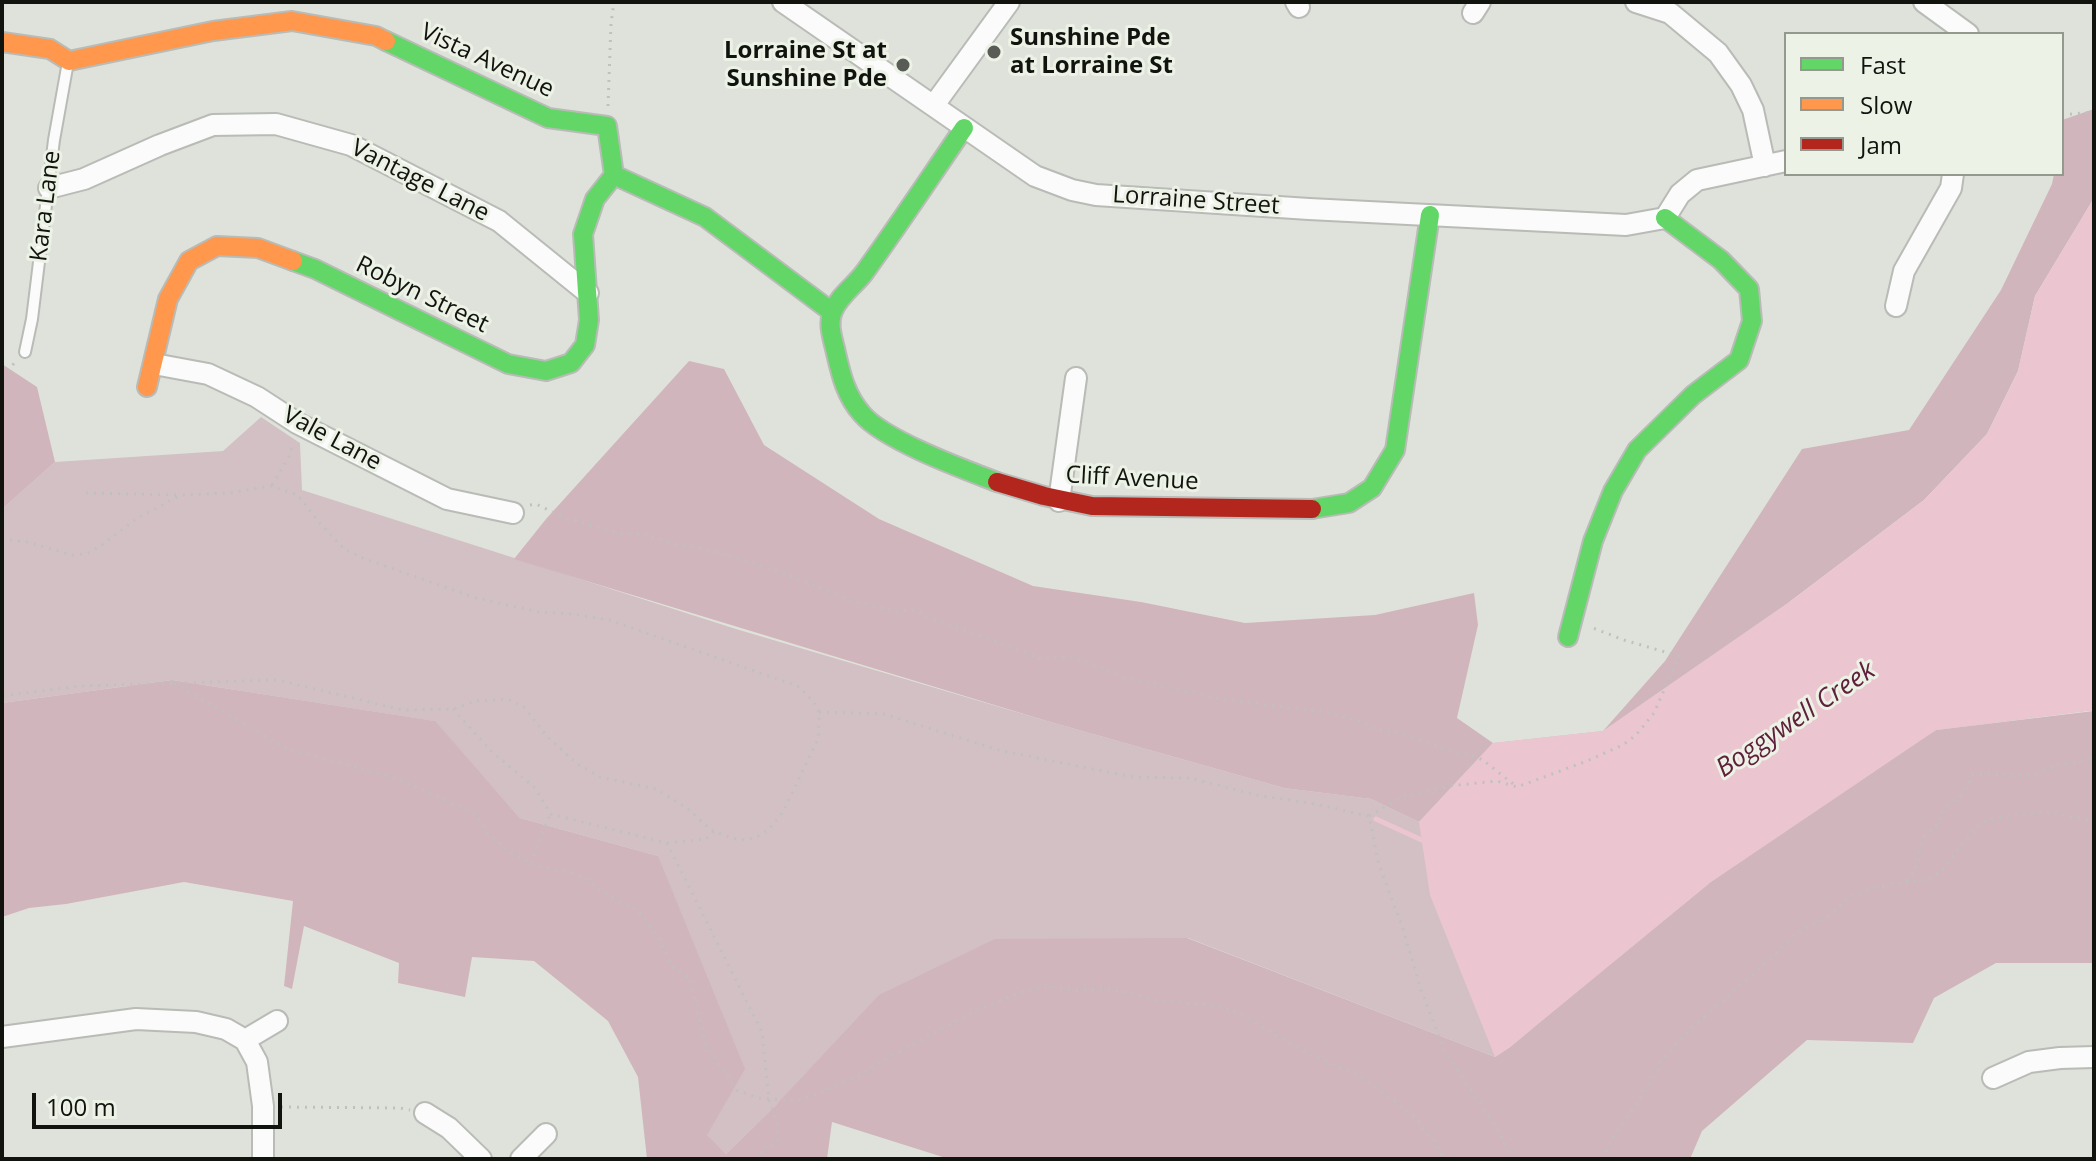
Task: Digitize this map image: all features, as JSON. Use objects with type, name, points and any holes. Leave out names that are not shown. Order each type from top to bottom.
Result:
[{"type":"street","name":"Lorraine Street","points":[[783,2],[1035,176],[1072,190],[1096,195],[1626,225],[1665,218]]},
{"type":"street","points":[[934,105],[1009,2]]},
{"type":"street","points":[[1636,2],[1670,13],[1718,53],[1741,85],[1753,110],[1765,166]]},
{"type":"street","points":[[1924,2],[1965,32]]},
{"type":"street","name":"Vista Avenue","points":[[69,61],[213,31],[292,21],[376,36],[548,118],[607,126]]},
{"type":"street","points":[[2,42],[50,49],[69,61]]},
{"type":"street","name":"Vantage Lane","points":[[49,188],[84,179],[213,125],[276,124],[351,145],[499,221],[588,293]]},
{"type":"street","points":[[607,126],[614,175],[705,217],[832,312],[856,285],[964,128]]},
{"type":"street","points":[[1568,637],[1593,541],[1613,491],[1637,450],[1693,395],[1739,360],[1752,321],[1749,289],[1721,260],[1665,218],[1680,194],[1697,180],[1784,161]]},
{"type":"street","name":"Robyn Street","points":[[147,387],[168,299],[189,261],[217,246],[258,248],[301,264],[508,364],[546,371],[571,363],[585,345],[589,320],[583,234],[595,199],[614,175]]},
{"type":"street","points":[[1896,306],[1904,271],[1951,188],[1953,176]]},
{"type":"street","name":"Cliff Avenue","points":[[832,312],[831,328],[839,368],[854,403],[870,422],[923,451],[1027,493],[1092,506],[1314,509],[1349,503],[1372,488],[1395,450],[1430,215]]},
{"type":"street","name":"Vale Lane","points":[[154,364],[208,374],[447,499],[513,513]]},
{"type":"street","points":[[1059,501],[1076,378]]},
{"type":"street","points":[[2,1037],[136,1019],[196,1022],[226,1029],[245,1040],[257,1062],[263,1106],[263,1159]]},
{"type":"street","points":[[245,1040],[277,1021]]},
{"type":"street","points":[[1993,1078],[2029,1062],[2094,1057]]},
{"type":"street","points":[[425,1113],[449,1128],[481,1159]]},
{"type":"street","points":[[521,1159],[546,1134]]},
{"type":"lane","name":"Kara Lane","points":[[25,352],[32,319],[54,140],[69,61]]},
{"type":"path","points":[[607,126],[614,2]]},
{"type":"path","points":[[2064,115],[2094,112]]},
{"type":"path","points":[[2,377],[25,352]]},
{"type":"path","points":[[271,486],[290,455],[297,423]]},
{"type":"path","points":[[2,696],[79,686],[277,680],[403,710],[453,709],[476,701],[507,699],[524,707],[546,735],[576,763],[600,777],[656,789],[687,808],[714,831],[746,840],[769,829],[783,812],[818,739],[819,712],[800,687],[609,620],[539,612],[476,598],[365,559],[344,549],[298,495],[271,486],[229,493],[181,495],[86,493]]},
{"type":"path","points":[[2,539],[27,542],[72,555],[86,554],[136,519],[181,495]]},
{"type":"path","points":[[513,513],[524,506],[536,504],[561,516],[614,533],[645,534],[679,545],[697,547],[751,562],[854,602],[896,611],[916,610],[1041,659],[1073,657],[1125,678],[1221,699],[1330,713],[1360,721],[1377,730],[1404,734],[1469,754],[1483,760],[1517,787]]},
{"type":"path","points":[[819,712],[884,714],[998,750],[1133,777],[1190,778],[1256,795],[1369,816],[1400,798],[1449,786],[1497,781],[1517,787],[1587,761],[1623,745],[1636,735],[1654,713],[1679,656],[1595,630],[1575,612]]},
{"type":"path","points":[[174,683],[285,748],[399,779],[475,814],[486,831],[509,852],[530,863],[568,871],[637,909],[661,942],[672,967],[690,978],[706,1046],[737,1090],[769,1100],[797,1101],[857,1077],[973,1012],[1019,993],[1046,986],[1075,990],[1113,989],[1159,1001],[1217,1006],[1242,1015],[1306,1052],[1362,1077],[1416,1118],[1444,1159]]},
{"type":"path","points":[[453,709],[492,752],[534,787],[551,814],[667,843],[706,839],[714,831]]},
{"type":"path","points":[[1907,881],[1916,868],[1922,839],[1938,824],[1946,807],[1962,794],[1973,775],[2035,775],[2060,764],[2094,756]]},
{"type":"path","points":[[1602,1159],[1662,1060],[1692,1028],[1795,934],[1828,917],[1850,897],[1877,887],[1930,879],[1944,869],[1982,822],[2012,815],[2049,812],[2094,821]]},
{"type":"path","points":[[530,863],[551,814]]},
{"type":"path","points":[[1369,816],[1379,865],[1445,1052],[1495,1125],[1513,1159]]},
{"type":"path","points":[[667,843],[762,1032],[769,1100],[777,1123],[777,1143],[761,1149],[761,1159]]},
{"type":"path","points":[[263,1106],[400,1108],[425,1113]]},
{"type":"shaded area","points":[[2094,109],[2094,198],[2035,296],[2018,371],[1987,434],[1924,500],[1788,603],[1603,731],[1665,661],[1802,449],[1909,430],[2001,290],[2054,176],[2064,176],[2064,119]]},
{"type":"shaded area","points":[[689,361],[724,369],[764,445],[879,519],[1033,586],[1141,602],[1245,623],[1375,615],[1474,593],[1478,625],[1457,718],[1493,743],[1419,822],[1371,799],[1284,788],[1047,721],[514,559],[546,519]]},
{"type":"shaded area","points":[[2,364],[37,387],[55,462],[2,509]]},
{"type":"shaded area","points":[[261,417],[300,443],[302,490],[736,629],[1284,788],[1371,799],[1419,822],[1493,743],[1603,731],[1788,603],[1909,696],[2094,710],[1936,730],[1495,1057],[1188,938],[777,1104],[726,1154],[707,1136],[658,856],[520,818],[434,721],[172,680],[2,703],[2,509],[55,462],[223,451]]},
{"type":"shaded area","points":[[172,680],[435,721],[520,818],[658,856],[745,1069],[707,1135],[726,1154],[879,995],[995,939],[1187,938],[1495,1057],[1711,882],[1936,730],[2094,711],[2094,963],[1996,963],[1934,998],[1913,1043],[1807,1040],[1702,1131],[1690,1159],[949,1159],[832,1122],[827,1159],[647,1159],[638,1077],[608,1021],[534,961],[472,957],[465,997],[398,983],[399,963],[304,926],[292,989],[284,986],[293,901],[184,882],[29,908],[2,917],[2,703]]},
{"type":"water","points":[[2094,198],[2094,710],[1936,730],[1711,882],[1495,1057],[1430,895],[1419,822],[1493,743],[1603,731],[1788,603],[1924,500],[1987,434],[2018,371],[2035,296]]},
{"type":"waterway","name":"Boggywell Creek","points":[[1376,819],[1426,842]]},
{"type":"traffic: fast","points":[[386,41],[548,118],[607,126],[614,175],[705,217],[832,312]]},
{"type":"traffic: fast","points":[[964,128],[864,273],[839,301],[831,316],[832,337],[852,400],[873,424],[905,444],[997,482]]},
{"type":"traffic: fast","points":[[293,261],[508,364],[546,371],[571,363],[585,345],[589,320],[583,234],[595,199],[614,175]]},
{"type":"traffic: fast","points":[[1312,509],[1349,503],[1372,488],[1395,450],[1430,215]]},
{"type":"traffic: fast","points":[[1568,637],[1593,541],[1613,491],[1637,450],[1693,395],[1739,360],[1752,321],[1749,289],[1721,260],[1665,218]]},
{"type":"traffic: slow","points":[[2,42],[50,49],[69,61],[213,31],[292,21],[376,36],[386,41]]},
{"type":"traffic: slow","points":[[147,387],[168,299],[189,261],[217,246],[258,248],[293,261]]},
{"type":"traffic: jam","points":[[997,482],[1092,506],[1312,509]]},
{"type":"place","name":"Sunshine Pde at Lorraine St","points":[[994,52]]},
{"type":"place","name":"Lorraine St at Sunshine Pde","points":[[903,65]]}]
